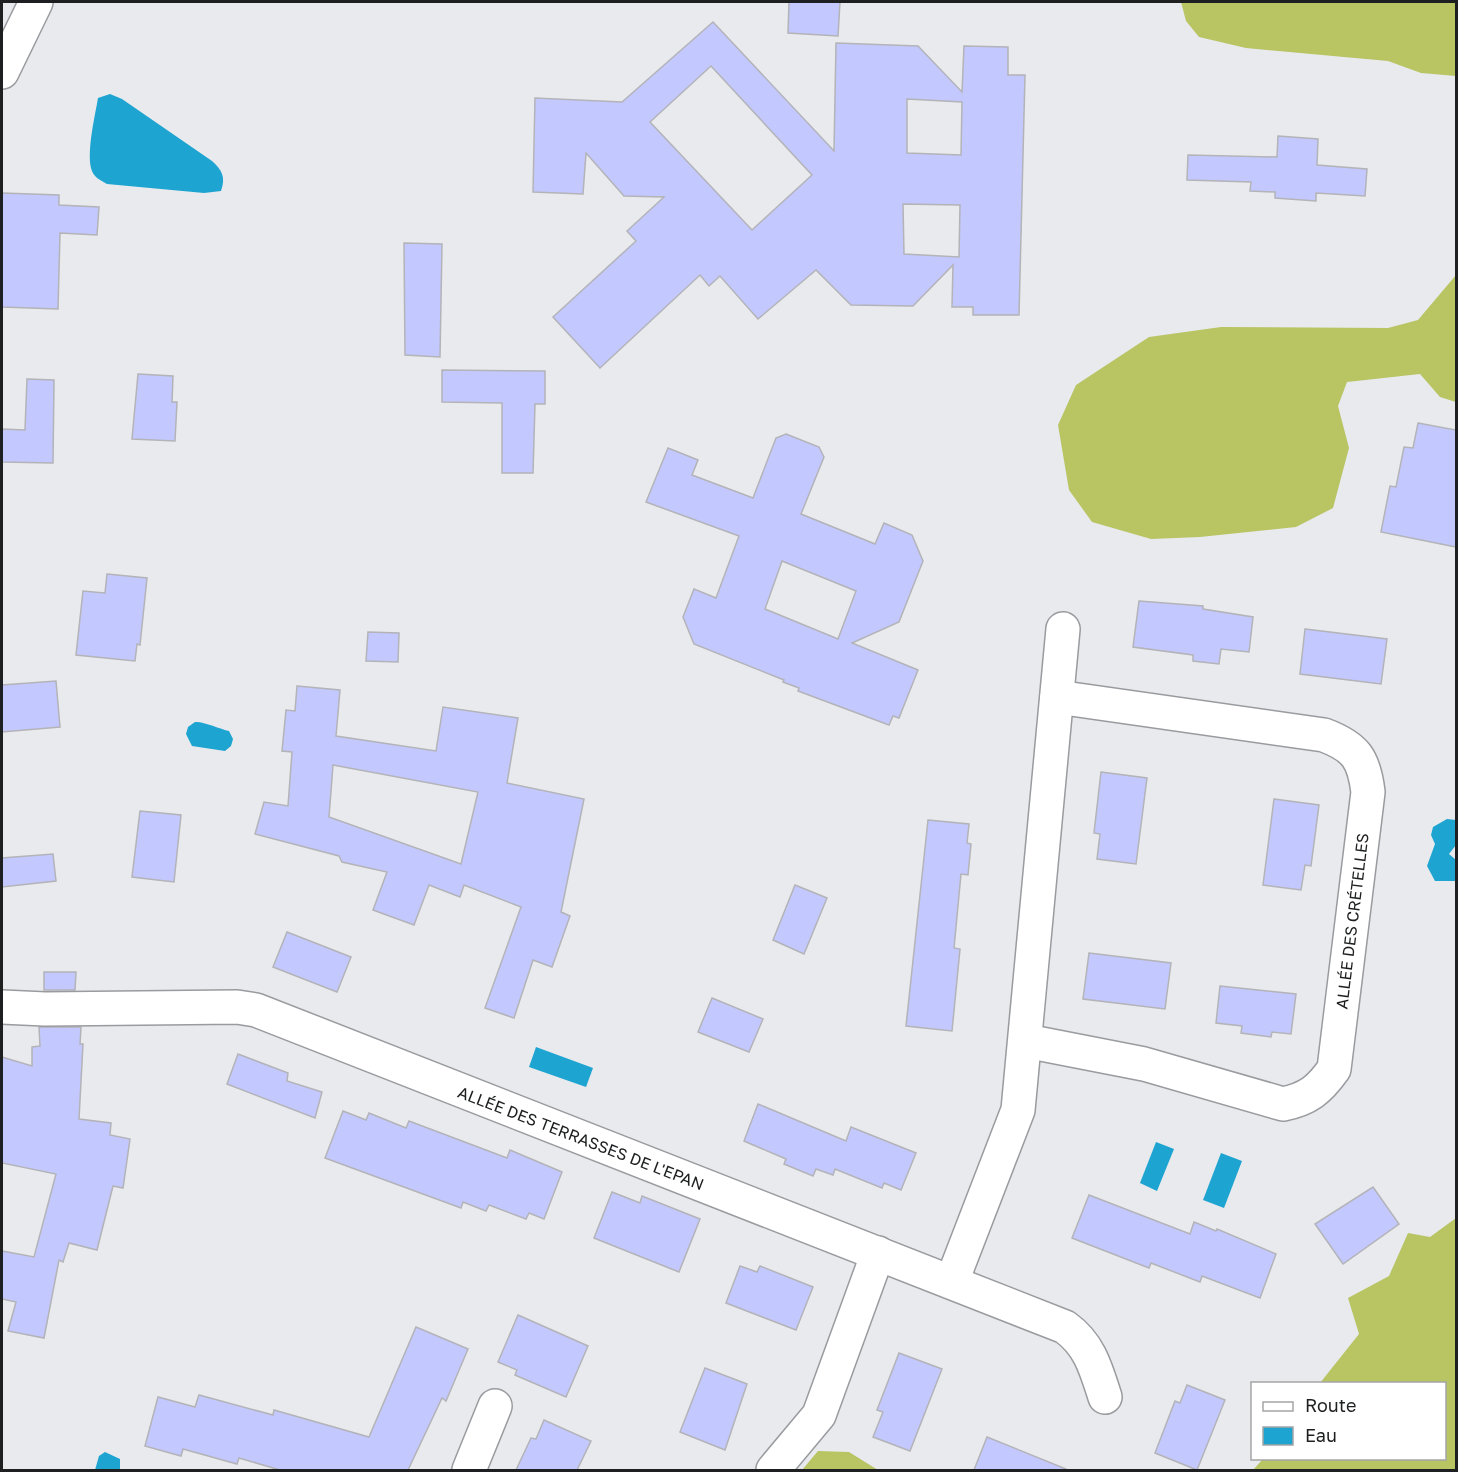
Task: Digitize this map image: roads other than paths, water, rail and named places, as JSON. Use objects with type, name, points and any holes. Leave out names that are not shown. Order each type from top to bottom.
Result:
[{"type":"street","points":[[2,72],[36,2]]},
{"type":"street","points":[[952,1281],[1018,1110],[1063,629]]},
{"type":"street","name":"ALLÉE DES CRÉTELLES","points":[[1026,1041],[1144,1064],[1283,1104],[1305,1100],[1321,1088],[1334,1069],[1368,792],[1366,772],[1357,754],[1342,742],[1324,735],[1057,697]]},
{"type":"street","name":"ALLÉE DES TERRASSES DE L'EPAN","points":[[2,1007],[45,1009],[237,1007],[256,1010],[552,1128],[952,1281],[1065,1327],[1080,1337],[1092,1356],[1106,1397]]},
{"type":"street","points":[[773,1470],[819,1415],[878,1253]]},
{"type":"street","points":[[470,1470],[495,1406]]},
{"type":"water","points":[[110,94],[122,99],[212,161],[222,174],[221,191],[204,193],[107,184],[97,178],[93,174],[90,160],[92,133],[98,98]]},
{"type":"water","points":[[195,722],[229,731],[233,739],[231,746],[225,751],[192,746],[186,734],[188,727]]},
{"type":"water","points":[[1447,819],[1456,820],[1456,845],[1449,854],[1456,860],[1456,881],[1435,881],[1427,866],[1435,844],[1431,835],[1433,827]]},
{"type":"water","points":[[536,1047],[593,1068],[586,1087],[529,1067]]},
{"type":"water","points":[[1156,1142],[1174,1149],[1157,1191],[1140,1183]]},
{"type":"water","points":[[1221,1153],[1242,1161],[1224,1208],[1203,1200]]},
{"type":"water","points":[[105,1452],[120,1459],[120,1470],[95,1470],[99,1456]]}]
